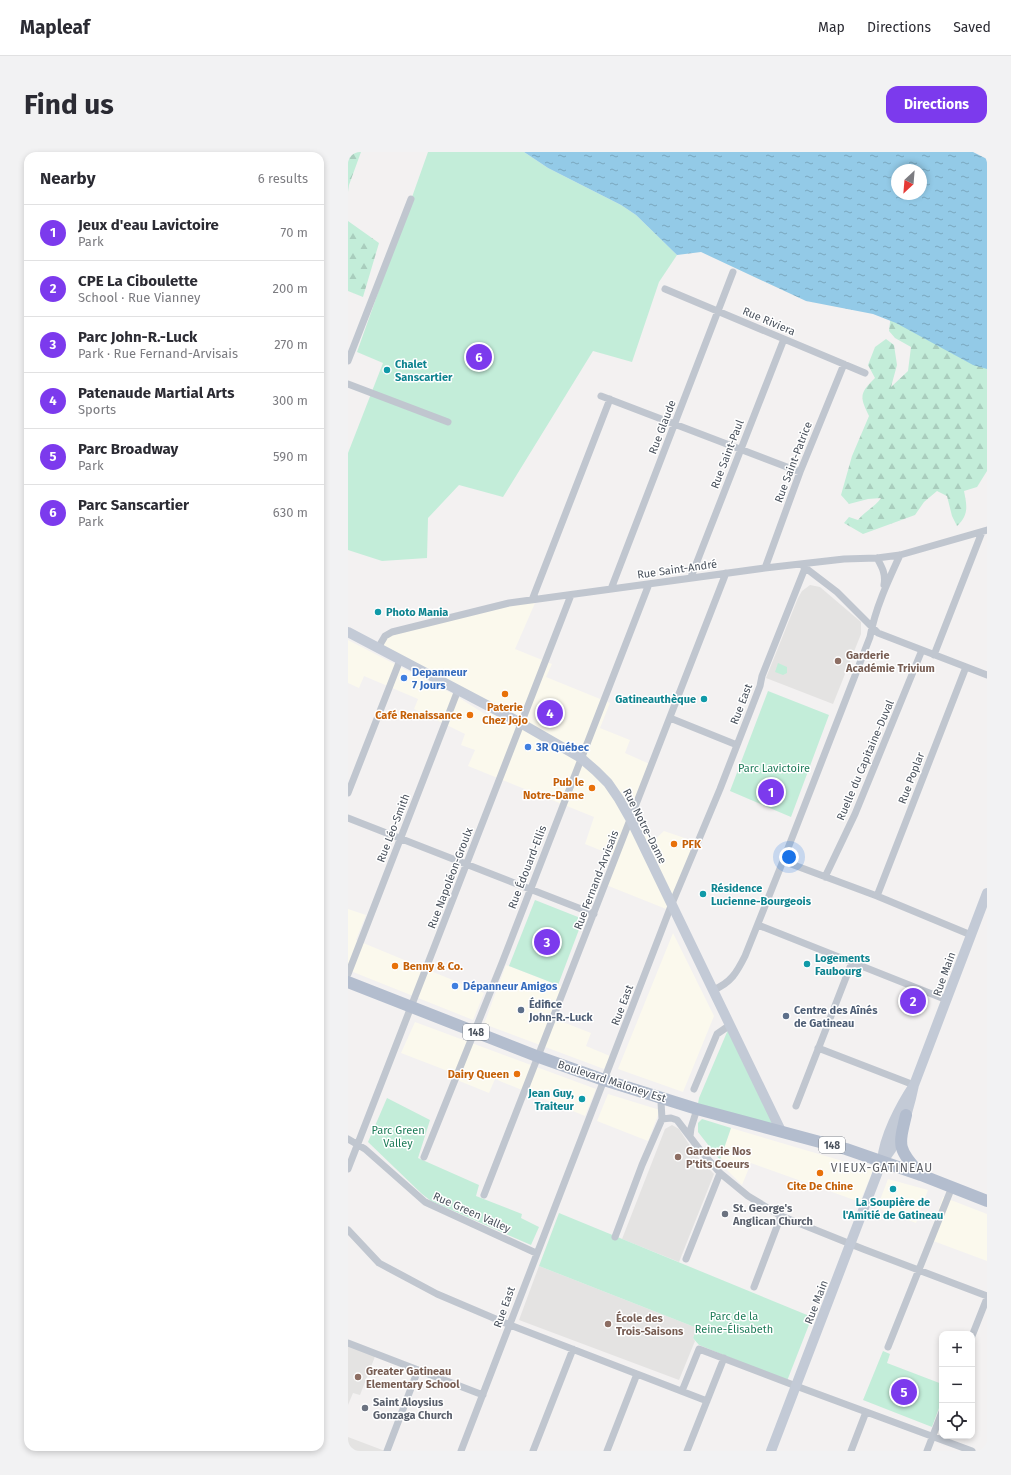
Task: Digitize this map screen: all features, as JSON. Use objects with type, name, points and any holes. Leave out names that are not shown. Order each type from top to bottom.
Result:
[{"type":"main road","name":"Boulevard Maloney Est","points":[[348,982],[539,1057],[604,1080],[697,1109],[846,1149],[882,1162]]},
{"type":"main road","points":[[906,1115],[902,1131],[902,1149],[910,1163],[921,1175]]},
{"type":"main road","name":"148","points":[[882,1162],[921,1175],[987,1201]]},
{"type":"street","points":[[348,361],[411,199]]},
{"type":"street","name":"Rue Glaude","points":[[610,589],[733,272]]},
{"type":"street","name":"Rue Riviera","points":[[665,289],[865,373]]},
{"type":"street","name":"Rue Saint-Paul","points":[[691,577],[784,339]]},
{"type":"street","name":"Rue Saint-Patrice","points":[[765,568],[800,472],[844,364]]},
{"type":"street","points":[[348,384],[448,422]]},
{"type":"street","points":[[601,396],[800,472]]},
{"type":"street","points":[[532,600],[610,399]]},
{"type":"street","points":[[934,655],[985,531]]},
{"type":"street","name":"Rue Saint-André","points":[[378,648],[385,636],[392,632],[496,606],[691,577],[765,568],[803,566],[844,559],[877,558],[900,555],[985,531]]},
{"type":"street","points":[[714,990],[723,986],[735,975],[758,925],[868,644],[883,595],[900,555]]},
{"type":"street","points":[[877,558],[884,571],[885,578],[883,595]]},
{"type":"street","points":[[803,566],[837,592],[878,633],[987,675]]},
{"type":"street","name":"Rue East","points":[[461,1451],[536,1253],[671,906],[760,686],[762,676],[803,566]]},
{"type":"street","name":"Rue Fernand-Arvisais","points":[[484,1195],[539,1057],[726,573]]},
{"type":"street","name":"Rue Édouard-Ellis","points":[[424,1157],[582,758],[649,584]]},
{"type":"street","name":"Rue Napoléon-Groulx","points":[[348,1169],[571,595]]},
{"type":"street","name":"Rue Notre-Dame","points":[[348,632],[522,724],[582,758],[608,783],[631,820],[671,906],[714,990],[781,1131]]},
{"type":"street","name":"Ruelle du Capitaine-Duval","points":[[825,877],[855,814],[922,650]]},
{"type":"street","points":[[348,793],[400,660]]},
{"type":"street","name":"Rue Poplar","points":[[877,896],[966,667]]},
{"type":"street","name":"Rue Léo-Smith","points":[[348,974],[458,690]]},
{"type":"street","points":[[670,718],[737,745]]},
{"type":"street","points":[[348,818],[594,914]]},
{"type":"street","points":[[783,861],[877,896],[971,934]]},
{"type":"street","name":"Rue Main","points":[[882,1162],[890,1153],[910,1105],[914,1086],[987,893]]},
{"type":"street","points":[[758,925],[947,1000]]},
{"type":"street","points":[[796,1106],[852,962]]},
{"type":"street","points":[[694,1089],[716,1034],[730,1025]]},
{"type":"street","points":[[818,1048],[914,1086]]},
{"type":"street","name":"Rue Main","points":[[771,1451],[882,1162],[883,1150],[903,1102],[914,1086]]},
{"type":"street","points":[[615,1237],[642,1165],[662,1119],[661,1102],[659,1098]]},
{"type":"street","points":[[690,1136],[697,1109]]},
{"type":"street","points":[[662,1119],[671,1118],[677,1120],[720,1173],[748,1196],[781,1216],[987,1297],[974,1331]]},
{"type":"street","name":"Rue Green Valley","points":[[348,1139],[365,1149],[424,1202],[536,1253]]},
{"type":"street","points":[[686,1259],[720,1173]]},
{"type":"street","points":[[888,1347],[952,1187]]},
{"type":"street","points":[[754,1287],[781,1216]]},
{"type":"street","points":[[348,1230],[379,1263],[437,1294],[510,1325],[707,1401]]},
{"type":"street","points":[[348,1343],[483,1395]]},
{"type":"street","points":[[533,1451],[573,1349]]},
{"type":"street","points":[[682,1391],[699,1349],[972,1451]]},
{"type":"street","points":[[687,1451],[724,1358]]},
{"type":"street","points":[[387,1451],[418,1370]]},
{"type":"street","points":[[607,1451],[637,1374]]},
{"type":"street","points":[[851,1451],[866,1412]]},
{"type":"street","points":[[927,1451],[939,1419]]},
{"type":"shaded area","points":[[810,585],[820,587],[861,622],[861,634],[833,704],[766,678],[798,598],[802,591]]},
{"type":"shaded area","points":[[532,600],[535,603],[515,649],[552,664],[546,677],[610,703],[600,728],[630,740],[625,753],[654,766],[636,814],[652,842],[664,831],[696,842],[666,909],[606,885],[617,857],[585,844],[594,817],[468,766],[475,750],[461,745],[465,734],[414,709],[418,699],[364,676],[359,688],[348,683],[348,640],[453,694],[488,716],[492,708],[378,648],[385,636]]},
{"type":"shaded area","points":[[348,909],[366,915],[356,940],[484,993],[473,1020],[348,970]]},
{"type":"shaded area","points":[[673,933],[714,1016],[683,1092],[618,1069]]},
{"type":"shaded area","points":[[506,965],[565,988],[555,1019],[591,1033],[586,1046],[610,1056],[604,1069],[484,1024]]},
{"type":"shaded area","points":[[415,1022],[596,1089],[585,1116],[495,1079],[489,1093],[452,1078],[453,1073],[401,1053]]},
{"type":"shaded area","points":[[608,1094],[660,1110],[648,1141],[597,1121]]},
{"type":"shaded area","points":[[672,1125],[679,1129],[696,1155],[714,1174],[679,1262],[622,1239],[665,1129]]},
{"type":"shaded area","points":[[731,1128],[873,1170],[860,1202],[751,1163],[742,1185],[719,1162]]},
{"type":"shaded area","points":[[888,1179],[928,1190],[916,1223],[877,1208]]},
{"type":"shaded area","points":[[943,1197],[987,1214],[987,1261],[928,1239]]},
{"type":"shaded area","name":"École des Trois-Saisons","points":[[539,1266],[697,1328],[693,1338],[695,1341],[679,1380],[519,1320]]},
{"type":"shaded area","name":"Greater Gatineau Elementary School","points":[[348,1343],[376,1354],[360,1395],[353,1393],[348,1405]]},
{"type":"shaded area","points":[[348,1437],[385,1451],[348,1451]]},
{"type":"green space","points":[[348,152],[361,152],[349,185],[348,192]]},
{"type":"green space","points":[[428,152],[524,152],[548,168],[621,205],[636,215],[677,255],[659,282],[632,362],[593,351],[503,497],[459,485],[428,518],[427,558],[382,561],[348,550],[348,453],[383,363],[357,352]]},
{"type":"green space","points":[[348,221],[379,243],[363,297],[348,291]]},
{"type":"green space","points":[[891,313],[987,359],[987,471],[977,487],[964,491],[966,510],[964,518],[957,526],[952,516],[947,496],[937,491],[924,502],[915,515],[863,534],[844,523],[849,517],[858,520],[881,498],[868,499],[849,504],[841,495],[852,456],[869,416],[864,404],[863,395],[866,387],[875,378],[868,365],[875,347],[886,339],[894,345],[897,365],[891,387],[908,371],[911,347],[895,338],[889,331]]},
{"type":"green space","points":[[778,663],[787,667],[787,673],[783,675],[775,672]]},
{"type":"green space","name":"Parc Lavictoire","points":[[768,691],[829,715],[791,817],[730,791]]},
{"type":"green space","points":[[535,900],[583,919],[558,985],[509,966]]},
{"type":"green space","points":[[730,1025],[781,1131],[697,1109],[699,1098]]},
{"type":"green space","name":"Parc Green Valley","points":[[387,1098],[430,1120],[418,1158],[479,1185],[476,1196],[522,1214],[521,1218],[539,1227],[531,1245],[431,1201],[368,1142]]},
{"type":"green space","points":[[702,1119],[731,1128],[720,1160],[698,1132],[698,1123]]},
{"type":"green space","name":"Parc de la Reine-Élisabeth","points":[[559,1213],[812,1317],[787,1381],[699,1345],[693,1338],[697,1328],[539,1266]]},
{"type":"green space","points":[[883,1351],[890,1354],[887,1363],[939,1383],[939,1408],[932,1427],[863,1400]]},
{"type":"water","points":[[524,152],[973,152],[987,159],[987,369],[973,365],[896,323],[873,314],[806,301],[701,252],[677,255],[636,215],[621,205],[548,168]]},
{"type":"place","name":"Parc Sanscartier","points":[[479,357]]},
{"type":"place","name":"Chalet Sanscartier","points":[[387,370]]},
{"type":"place","name":"Photo Mania","points":[[378,612]]},
{"type":"place","name":"Garderie Académie Trivium","points":[[838,661]]},
{"type":"place","name":"Depanneur 7 Jours","points":[[404,678]]},
{"type":"place","name":"Paterie Chez Jojo","points":[[505,694]]},
{"type":"place","name":"Gatineauthèque","points":[[704,699]]},
{"type":"place","name":"Patenaude Martial Arts","points":[[550,713]]},
{"type":"place","name":"Café Renaissance","points":[[470,715]]},
{"type":"place","name":"3R Québec","points":[[528,747]]},
{"type":"place","name":"Pub le Notre-Dame","points":[[592,788]]},
{"type":"place","name":"Jeux d'eau Lavictoire","points":[[771,792]]},
{"type":"place","name":"PFK","points":[[674,844]]},
{"type":"place","name":"Résidence Lucienne-Bourgeois","points":[[703,894]]},
{"type":"place","name":"Parc John-R.-Luck","points":[[547,942]]},
{"type":"place","name":"Logements Faubourg","points":[[807,964]]},
{"type":"place","name":"Benny & Co.","points":[[395,966]]},
{"type":"place","name":"Dépanneur Amigos","points":[[455,986]]},
{"type":"place","name":"CPE La Ciboulette","points":[[913,1001]]},
{"type":"place","name":"Édifice John-R.-Luck","points":[[521,1010]]},
{"type":"place","name":"Centre des Aînés de Gatineau","points":[[786,1016]]},
{"type":"place","name":"Dairy Queen","points":[[517,1074]]},
{"type":"place","name":"Jean Guy, Traiteur","points":[[582,1099]]},
{"type":"place","name":"Garderie Nos P'tits Coeurs","points":[[678,1157]]},
{"type":"place","name":"Cite De Chine","points":[[820,1173]]},
{"type":"place","name":"La Soupière de l'Amitié de Gatineau","points":[[893,1189]]},
{"type":"place","name":"St. George's Anglican Church","points":[[725,1214]]},
{"type":"place","name":"École des Trois-Saisons","points":[[608,1324]]},
{"type":"place","name":"Greater Gatineau Elementary School","points":[[358,1377]]},
{"type":"place","name":"Parc Broadway","points":[[904,1392]]},
{"type":"place","name":"Saint Aloysius Gonzaga Church","points":[[365,1408]]},
{"type":"district","name":"VIEUX-GATINEAU","points":[[882,1168]]}]
